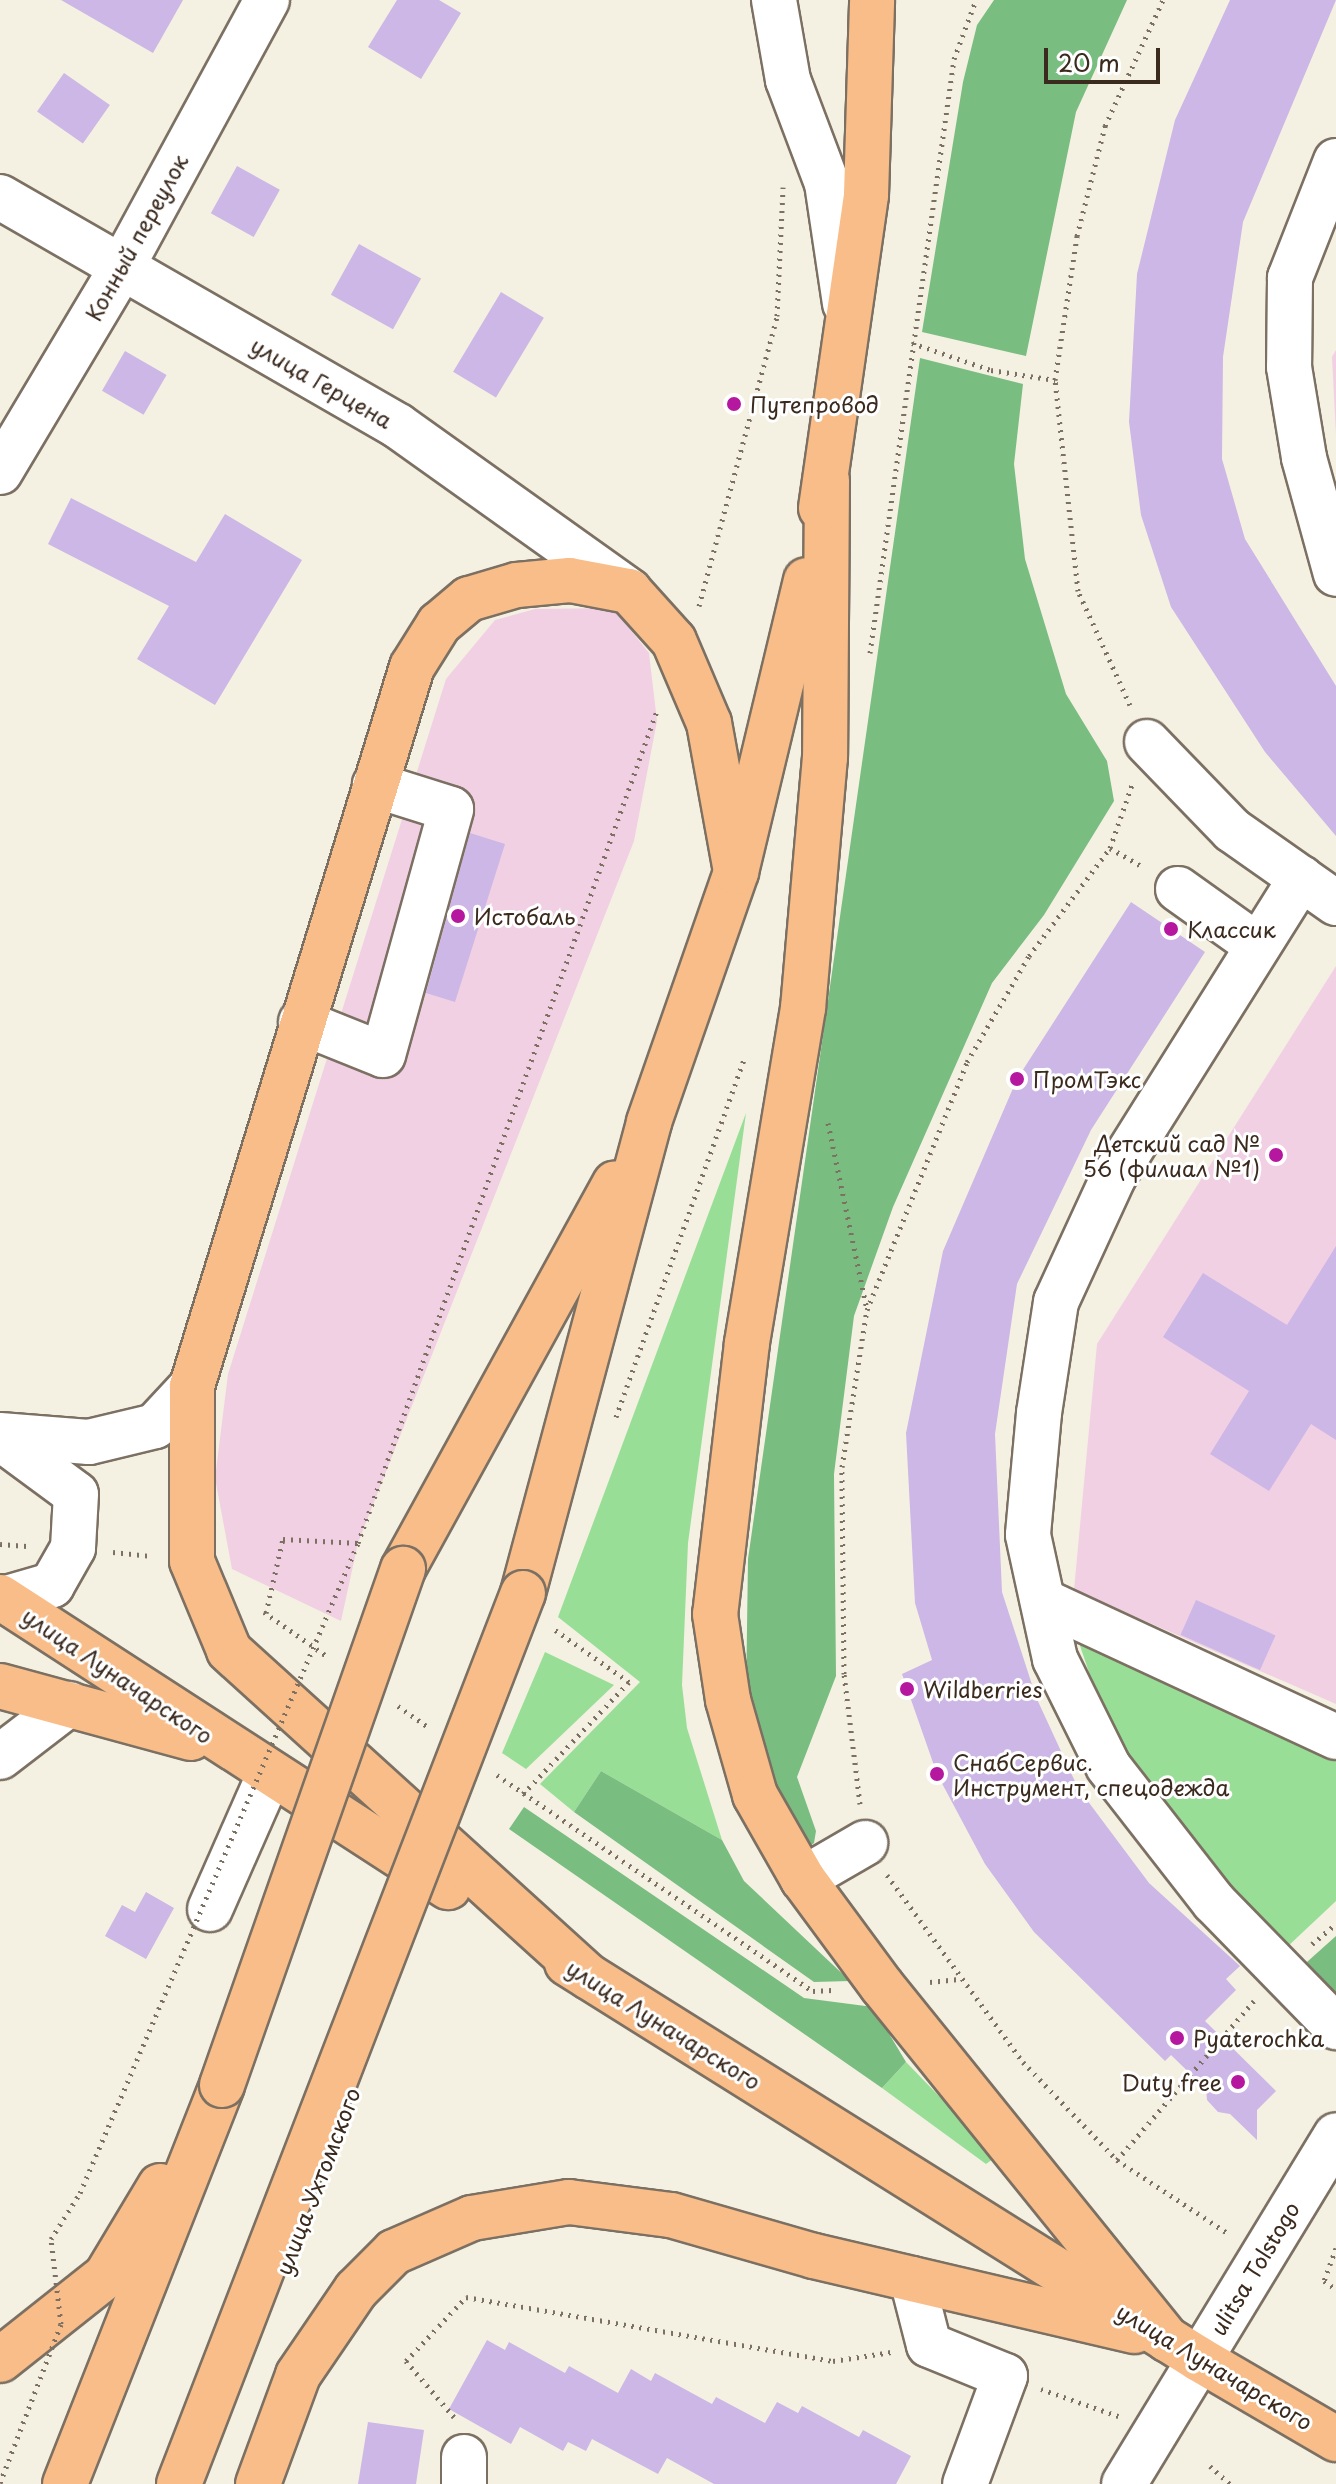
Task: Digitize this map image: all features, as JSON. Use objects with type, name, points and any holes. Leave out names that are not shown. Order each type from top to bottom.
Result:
[{"type":"main road","points":[[179,2484],[532,1607],[649,1122],[736,872],[784,689],[827,480],[866,195],[880,11]]},
{"type":"main road","points":[[827,480],[825,757],[803,1008],[747,1343],[715,1614],[728,1700],[755,1795],[803,1879],[882,1986],[1183,2349]]},
{"type":"main road","points":[[589,1977],[229,1650],[192,1561],[192,1386],[412,667],[439,624],[469,599],[517,585],[570,580],[629,591],[674,641],[709,723],[736,872]]},
{"type":"main road","points":[[65,2484],[222,2085],[403,1569],[649,1122]]},
{"type":"main road","name":"улица Луначарского","points":[[1,1599],[269,1775],[589,1977],[1183,2349],[1336,2439]]},
{"type":"main road","points":[[0,1686],[231,1750]]},
{"type":"main road","points":[[0,2360],[106,2276],[222,2085]]},
{"type":"main road","points":[[258,2484],[298,2375],[356,2290],[394,2252],[472,2218],[569,2202],[671,2215],[1183,2349]]},
{"type":"street","name":"Конный переулок","points":[[0,472],[122,267],[267,0]]},
{"type":"street","points":[[774,0],[788,80],[827,183],[848,328]]},
{"type":"street","points":[[1336,161],[1290,278],[1289,367],[1304,458],[1336,574]]},
{"type":"street","name":"улица Герцена","points":[[0,197],[398,426],[629,591]]},
{"type":"street","points":[[1147,742],[1232,830],[1336,903]]},
{"type":"street","points":[[301,1022],[383,1055],[451,809],[375,785]]},
{"type":"street","points":[[1301,878],[1113,1178],[1056,1302],[1039,1413],[1028,1535],[1055,1659],[1108,1766],[1214,1902],[1336,2027]]},
{"type":"street","points":[[1178,889],[1258,946]]},
{"type":"street","points":[[0,1436],[89,1442],[155,1426],[192,1386]]},
{"type":"street","points":[[0,1436],[76,1494],[73,1548],[52,1585],[1,1599]]},
{"type":"street","points":[[1043,1601],[1336,1737]]},
{"type":"street","points":[[0,1757],[69,1704]]},
{"type":"street","points":[[210,1909],[269,1775]]},
{"type":"street","points":[[803,1879],[865,1843]]},
{"type":"street","name":"улица Ухтомского","points":[[201,2484],[433,1878]]},
{"type":"street","name":"ulitsa Tolstogo","points":[[1124,2484],[1183,2349],[1336,2135]]},
{"type":"street","points":[[912,2279],[929,2345],[1005,2376],[965,2484]]},
{"type":"path","points":[[976,0],[954,59],[912,343],[991,370],[1055,380]]},
{"type":"path","points":[[1110,848],[1147,742],[1078,591],[1055,380],[1077,236],[1105,126],[1163,0]]},
{"type":"path","points":[[0,2483],[61,2324],[51,2239],[80,2193],[358,1543],[630,780],[710,580],[777,316],[783,175]]},
{"type":"path","points":[[612,1429],[745,1056]]},
{"type":"path","points":[[825,1110],[867,1310]]},
{"type":"path","points":[[266,1613],[283,1539],[358,1543]]},
{"type":"path","points":[[254,1605],[330,1658]]},
{"type":"path","points":[[523,1794],[629,1682],[532,1607]]},
{"type":"path","points":[[395,1704],[433,1731]]},
{"type":"path","points":[[485,1767],[813,1991],[959,1979]]},
{"type":"path","points":[[1117,2160],[1229,2234]]},
{"type":"path","points":[[1336,2248],[1324,2281],[1336,2289]]},
{"type":"path","points":[[464,2471],[453,2412],[406,2361],[466,2297],[833,2361],[929,2345]]},
{"type":"path","points":[[1005,2376],[1131,2421]]},
{"type":"path","points":[[1210,2466],[1230,2484]]},
{"type":"shaded area","points":[[1336,350],[1336,435],[1332,357]]},
{"type":"shaded area","points":[[613,608],[649,653],[657,721],[634,841],[358,1543],[341,1621],[232,1569],[215,1478],[228,1374],[446,679],[495,620],[535,609]]},
{"type":"shaded area","name":"Детский сад № 56 (филиал №1)","points":[[1336,966],[1336,1704],[1074,1590],[1097,1344]]},
{"type":"green space","points":[[994,0],[1127,0],[1076,112],[1026,356],[922,332],[963,82],[977,25]]},
{"type":"green space","points":[[920,358],[1023,384],[1014,464],[1025,559],[1066,694],[1107,761],[1114,801],[1044,915],[992,983],[893,1207],[854,1316],[834,1474],[836,1676],[797,1777],[816,1831],[814,1843],[806,1849],[777,1807],[746,1698],[748,1559]]},
{"type":"green space","points":[[746,1113],[688,1543],[682,1685],[687,1728],[722,1840],[601,1771],[574,1812],[540,1784],[640,1682],[558,1617]]},
{"type":"green space","points":[[1074,1628],[1336,1747],[1336,1901],[1286,1948],[1120,1764]]},
{"type":"green space","points":[[545,1652],[614,1685],[526,1769],[502,1753]]},
{"type":"green space","points":[[601,1771],[722,1840],[744,1881],[850,1981],[814,1982],[574,1812]]},
{"type":"green space","points":[[524,1807],[804,1998],[873,2007],[906,2062],[882,2088],[509,1829]]},
{"type":"green space","points":[[1336,1936],[1336,2008],[1298,1970]]},
{"type":"green space","points":[[906,2062],[997,2156],[986,2164],[882,2088]]},
{"type":"building","points":[[61,0],[183,0],[153,53]]},
{"type":"building","points":[[397,0],[439,0],[461,13],[421,79],[368,47]]},
{"type":"building","points":[[1230,0],[1336,0],[1243,222],[1223,357],[1222,459],[1245,539],[1336,686],[1336,836],[1265,752],[1171,607],[1141,515],[1129,422],[1137,274],[1175,120]]},
{"type":"building","points":[[64,73],[110,105],[83,144],[37,112]]},
{"type":"building","points":[[237,166],[280,190],[254,237],[211,213]]},
{"type":"building","points":[[359,244],[421,278],[393,329],[331,295]]},
{"type":"building","points":[[501,292],[544,318],[496,397],[453,372]]},
{"type":"building","points":[[125,351],[167,375],[144,415],[102,391]]},
{"type":"building","points":[[71,498],[196,562],[225,514],[302,560],[215,705],[137,659],[169,606],[48,544]]},
{"type":"building","name":"Истобаль","points":[[470,833],[505,844],[455,1002],[426,993]]},
{"type":"building","points":[[1131,902],[1205,952],[1091,1130],[1017,1284],[995,1434],[1002,1592],[1036,1697],[1078,1788],[1149,1883],[1240,1966],[1226,1979],[1236,1990],[1205,2021],[1276,2091],[1257,2110],[1257,2140],[1230,2114],[1218,2112],[1207,2100],[1206,2089],[1171,2055],[1165,2061],[1034,1932],[985,1864],[937,1774],[902,1674],[932,1660],[915,1603],[906,1433],[943,1251],[1017,1079]]},
{"type":"building","points":[[1336,1246],[1336,1440],[1311,1424],[1269,1491],[1210,1454],[1249,1391],[1163,1337],[1203,1273],[1287,1325]]},
{"type":"building","points":[[1196,1600],[1275,1635],[1260,1670],[1181,1635]]},
{"type":"building","points":[[146,1892],[174,1908],[146,1959],[105,1936],[122,1905],[135,1912]]},
{"type":"building","points":[[487,2340],[505,2350],[509,2342],[565,2373],[569,2366],[618,2393],[631,2369],[651,2381],[655,2373],[712,2404],[716,2397],[765,2423],[777,2402],[798,2413],[802,2406],[859,2437],[863,2430],[911,2456],[896,2484],[714,2484],[667,2458],[658,2474],[592,2439],[586,2451],[568,2442],[563,2451],[520,2427],[511,2444],[449,2409]]},
{"type":"building","points":[[368,2422],[424,2430],[416,2484],[358,2484]]},
{"type":"place","name":"Путепровод","points":[[734,404]]},
{"type":"place","name":"Истобаль","points":[[458,916]]},
{"type":"place","name":"Классик","points":[[1171,929]]},
{"type":"place","name":"ПромТэкс","points":[[1017,1079]]},
{"type":"place","name":"Детский сад № 56 (филиал №1)","points":[[1276,1155]]},
{"type":"place","name":"Wildberries","points":[[907,1689]]},
{"type":"place","name":"СнабСервис. Инструмент, спецодежда","points":[[937,1774]]},
{"type":"place","name":"Pyaterochka","points":[[1177,2038]]},
{"type":"place","name":"Duty free","points":[[1238,2082]]}]
